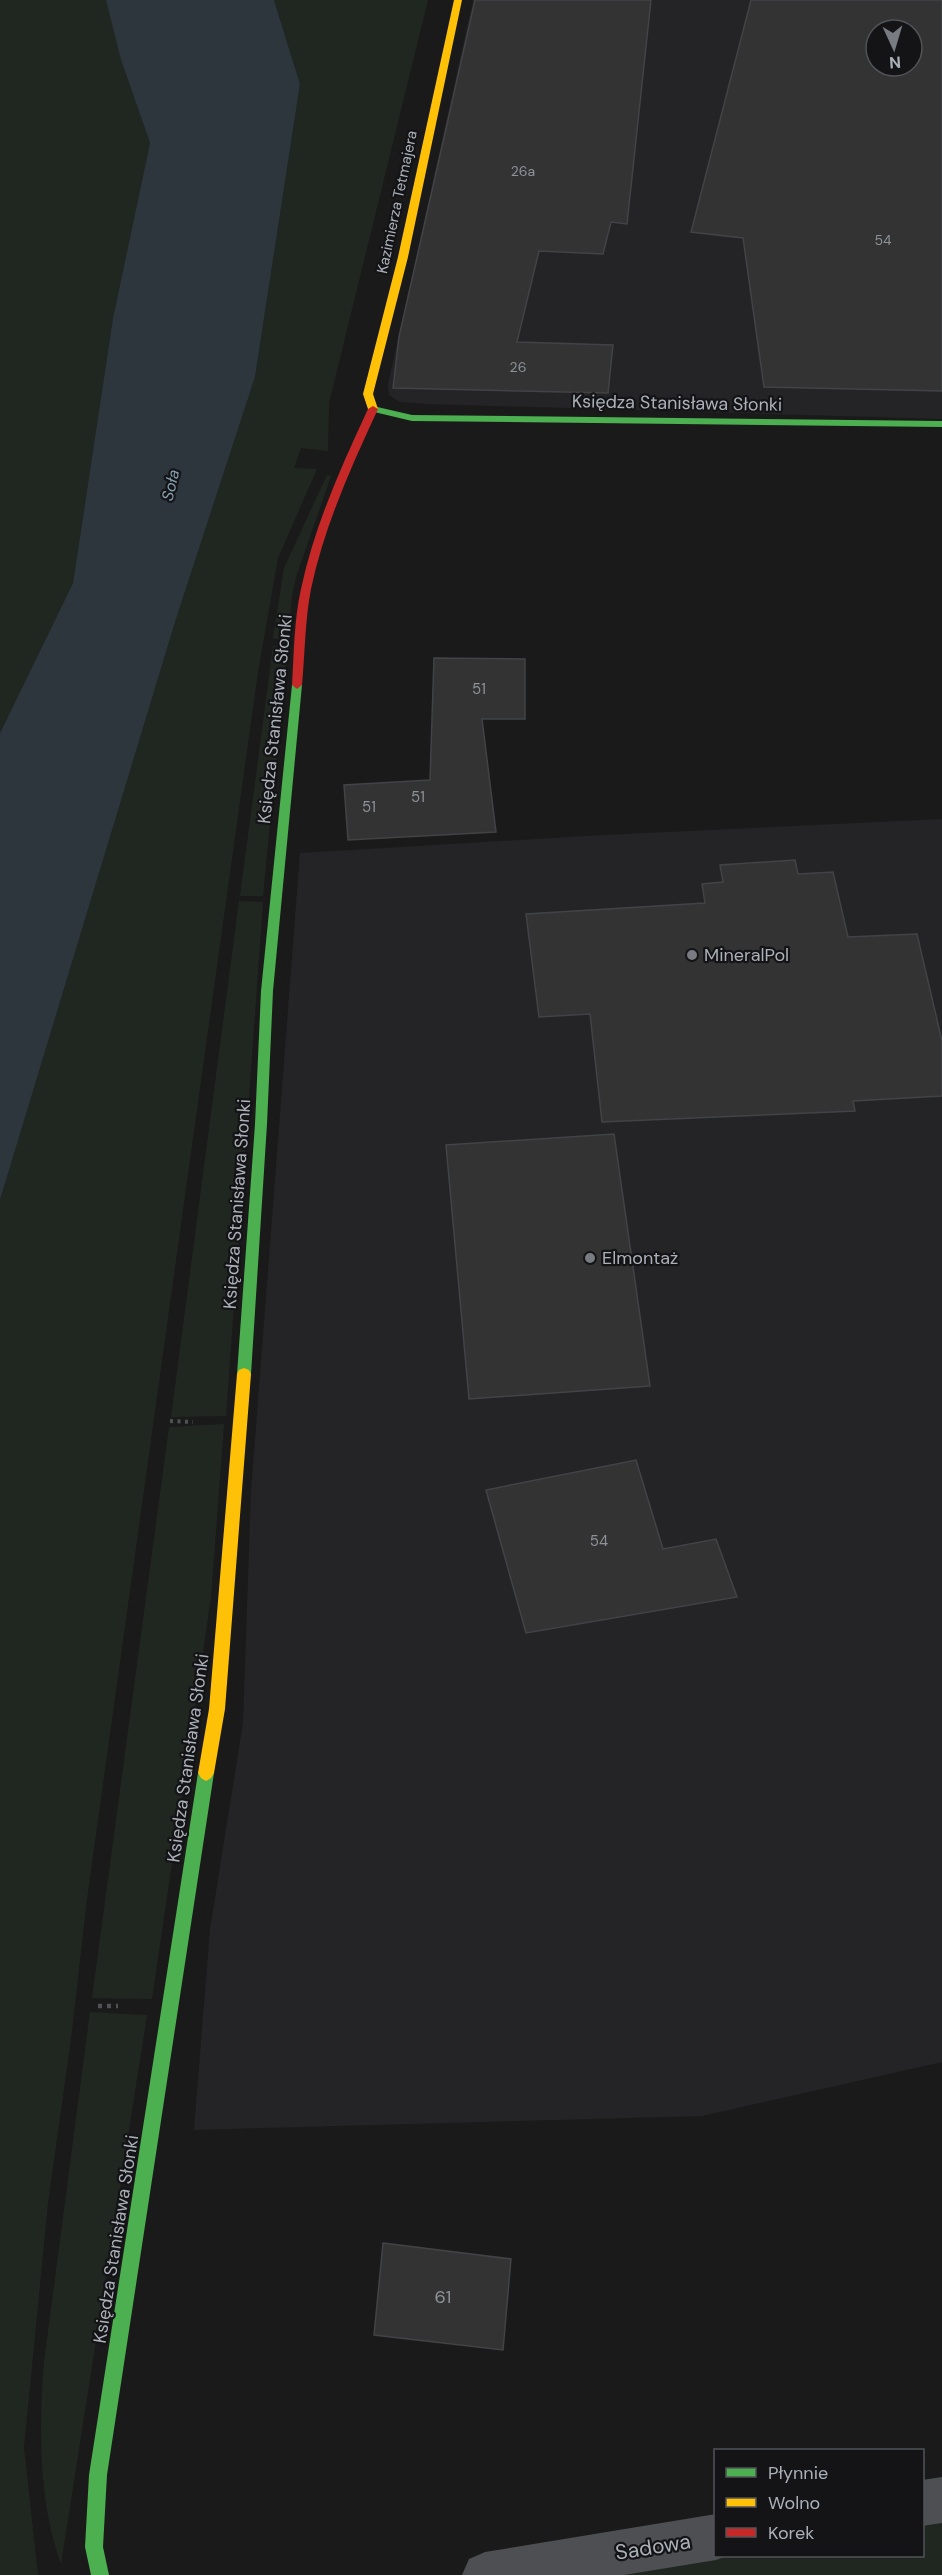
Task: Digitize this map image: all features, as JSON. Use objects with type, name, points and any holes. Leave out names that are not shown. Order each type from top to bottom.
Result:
[{"type":"street","name":"Kazimierza Tetmajera","points":[[373,409],[368,394],[403,257],[458,0]]},
{"type":"street","name":"Księdza Stanisława Słonki","points":[[100,2575],[94,2547],[99,2475],[177,1951],[217,1709],[237,1475],[261,1124],[267,991],[306,591],[325,525],[355,447],[373,409],[412,418],[942,424]]},
{"type":"street","points":[[924,2503],[942,2500]]},
{"type":"street","name":"Sadowa","points":[[485,2575],[714,2537]]},
{"type":"path","points":[[170,1422],[195,1422]]},
{"type":"shaded area","points":[[0,0],[106,0],[121,60],[150,143],[113,318],[73,583],[0,733]]},
{"type":"shaded area","points":[[274,0],[428,0],[329,403],[328,451],[301,448],[294,468],[317,469],[278,558],[258,672],[87,1899],[71,2039],[48,2203],[24,2447],[38,2575],[0,2575],[0,1200],[176,619],[255,377],[300,84]]},
{"type":"shaded area","points":[[473,0],[942,0],[942,419],[427,404],[400,402],[389,395],[388,384]]},
{"type":"shaded area","points":[[327,475],[331,476],[296,577],[288,640],[273,638],[284,568]]},
{"type":"shaded area","points":[[273,646],[287,647],[263,896],[240,896]]},
{"type":"shaded area","points":[[942,819],[942,2062],[702,2116],[194,2130],[210,1929],[243,1723],[251,1491],[300,853],[604,835]]},
{"type":"shaded area","points":[[239,901],[263,902],[226,1416],[171,1417]]},
{"type":"shaded area","points":[[224,1424],[211,1597],[152,1999],[92,1998],[169,1427]]},
{"type":"shaded area","points":[[90,2012],[147,2015],[61,2564],[53,2540],[44,2490],[41,2439],[42,2387]]},
{"type":"shaded area","points":[[942,2493],[942,2575],[529,2575],[714,2556],[924,2557],[924,2497]]},
{"type":"water","name":"Soła","points":[[106,0],[274,0],[300,84],[255,377],[176,619],[0,1200],[0,733],[73,583],[113,318],[150,143],[121,60]]},
{"type":"building","points":[[475,0],[651,0],[627,224],[611,222],[603,254],[539,251],[517,342],[613,345],[608,393],[393,388],[399,337]]},
{"type":"building","points":[[751,0],[942,0],[942,391],[764,387],[743,238],[691,232]]},
{"type":"building","points":[[434,658],[525,659],[525,719],[482,719],[496,832],[348,840],[344,785],[430,780]]},
{"type":"building","points":[[795,860],[798,874],[833,872],[848,937],[917,934],[942,1041],[942,1096],[853,1101],[855,1111],[602,1122],[590,1014],[539,1017],[526,914],[705,903],[702,884],[723,882],[720,865]]},
{"type":"building","points":[[614,1134],[650,1386],[469,1399],[446,1145]]},
{"type":"building","points":[[636,1460],[663,1549],[716,1539],[737,1597],[526,1633],[486,1490]]},
{"type":"building","points":[[383,2243],[511,2259],[503,2350],[374,2335]]},
{"type":"traffic: fast","points":[[373,409],[412,418],[942,424]]},
{"type":"traffic: fast","points":[[244,1374],[261,1124],[267,991],[297,685]]},
{"type":"traffic: fast","points":[[100,2575],[94,2547],[98,2475],[206,1773]]},
{"type":"traffic: slow","points":[[373,409],[368,394],[403,257],[458,0]]},
{"type":"traffic: slow","points":[[206,1773],[217,1709],[244,1374]]},
{"type":"traffic: jam","points":[[297,685],[302,613],[312,566],[335,497],[373,409]]},
{"type":"place","name":"MineralPol","points":[[692,955]]},
{"type":"place","name":"Elmontaż","points":[[590,1258]]}]
